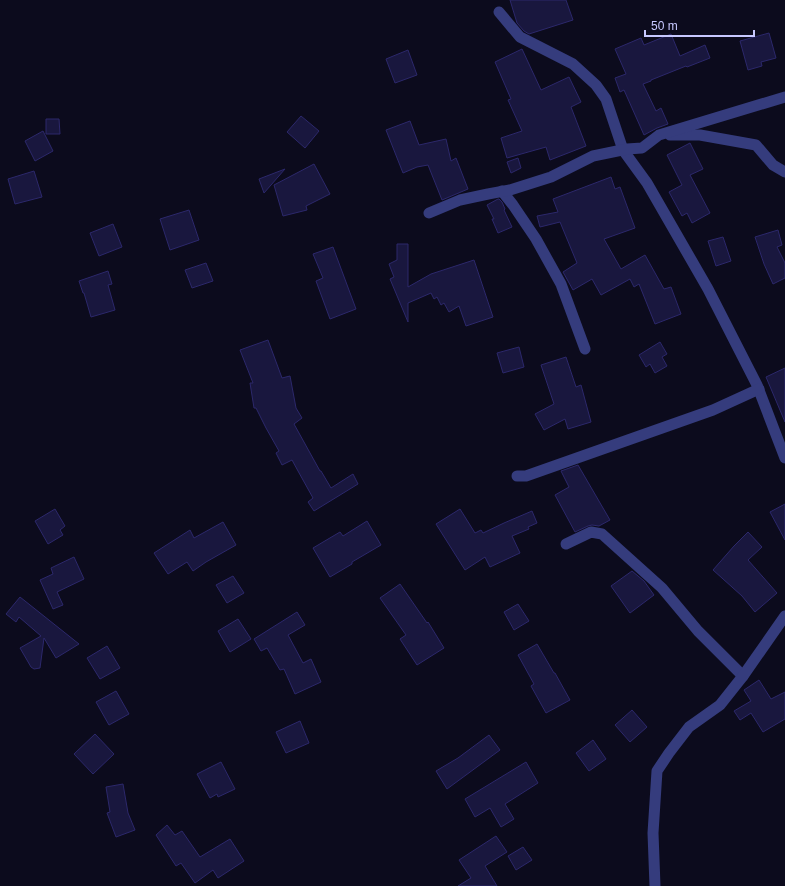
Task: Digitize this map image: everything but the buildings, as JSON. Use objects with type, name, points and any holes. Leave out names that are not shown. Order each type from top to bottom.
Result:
[{"type":"street","points":[[499,12],[520,37],[573,64],[596,85],[606,99],[623,150],[647,183],[708,289],[759,390],[785,458]]},
{"type":"street","points":[[429,213],[460,200],[510,190],[551,177],[592,156],[642,148],[659,135],[785,97]]},
{"type":"street","points":[[659,135],[700,135],[756,145],[773,165],[785,172]]},
{"type":"street","points":[[502,191],[536,239],[561,284],[585,349]]},
{"type":"street","points":[[517,476],[526,476],[698,416],[759,390]]},
{"type":"street","points":[[566,544],[591,532],[602,534],[662,588],[698,631],[743,676]]},
{"type":"street","points":[[655,886],[653,833],[657,771],[689,727],[720,705],[743,676],[785,616]]}]
